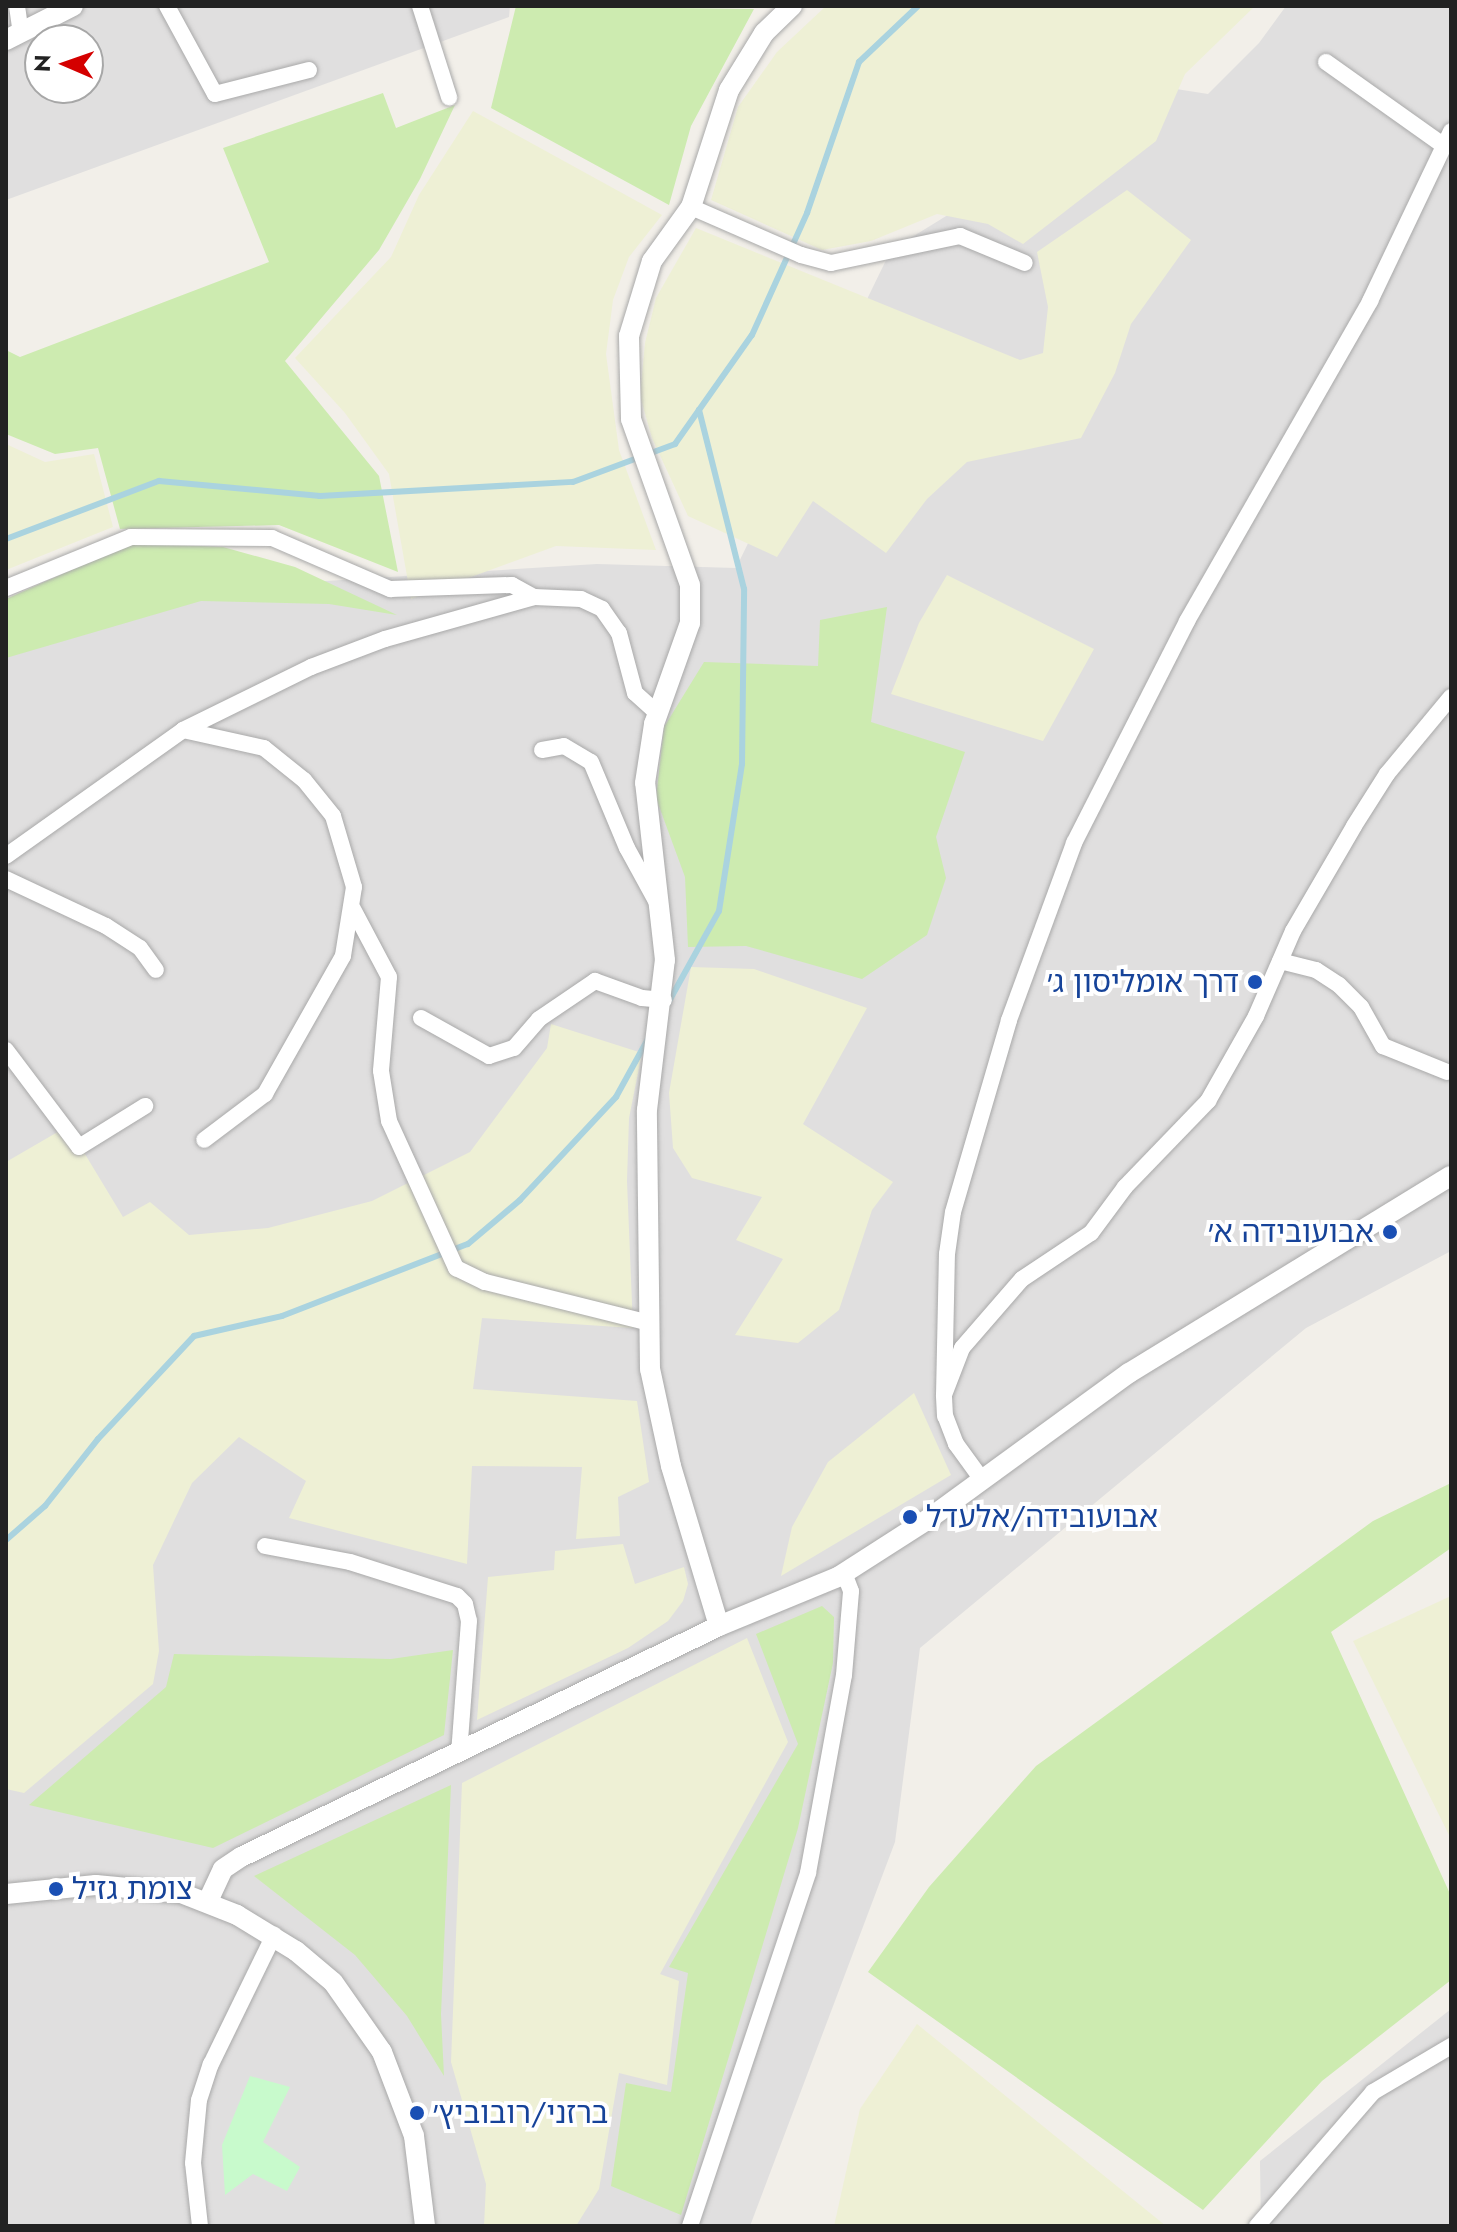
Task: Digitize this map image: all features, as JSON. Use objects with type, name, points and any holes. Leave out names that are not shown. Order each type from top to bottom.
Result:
[{"type":"street","points":[[14,37],[17,6]]},
{"type":"street","points":[[14,37],[73,6]]},
{"type":"street","points":[[167,6],[215,94],[309,70]]},
{"type":"street","points":[[420,6],[449,97]]},
{"type":"street","points":[[719,1626],[671,1466],[650,1369],[647,1110],[664,1000],[659,905],[645,783],[658,714],[690,623],[690,585],[631,419],[629,336],[652,261],[691,207],[729,90],[764,33],[792,6]]},
{"type":"street","points":[[983,1481],[956,1444],[944,1395],[947,1254],[953,1212],[1009,1020],[1074,843],[1187,621],[1370,301],[1447,138],[1326,62]]},
{"type":"street","points":[[691,207],[801,255],[831,263],[960,236],[1025,263]]},
{"type":"street","points":[[6,588],[131,537],[272,538],[390,589],[512,585],[534,597]]},
{"type":"street","points":[[6,856],[183,730],[340,655],[534,597],[581,599],[602,609],[619,633],[635,693],[658,714]]},
{"type":"street","points":[[944,1395],[962,1348],[991,1309],[1022,1279],[1091,1233],[1125,1187],[1208,1101],[1280,961],[1387,774],[1451,697]]},
{"type":"street","points":[[183,730],[264,748],[304,780],[333,816],[354,887],[353,909],[343,956],[265,1094],[204,1140]]},
{"type":"street","points":[[542,750],[564,746],[591,762],[627,848],[659,905]]},
{"type":"street","points":[[6,879],[106,926],[140,948],[156,970]]},
{"type":"street","points":[[353,909],[389,977],[381,1071],[389,1121],[456,1268],[485,1282],[650,1323]]},
{"type":"street","points":[[1280,961],[1316,970],[1339,985],[1361,1007],[1383,1046],[1447,1072]]},
{"type":"street","points":[[421,1018],[489,1056],[514,1048],[539,1019],[595,981],[642,998],[664,1000]]},
{"type":"street","points":[[6,1050],[79,1147],[145,1106]]},
{"type":"street","points":[[208,1901],[223,1869],[241,1857],[719,1626],[844,1573],[983,1481],[1129,1373],[1451,1176]]},
{"type":"street","points":[[265,1546],[350,1562],[457,1596],[465,1604],[469,1621],[459,1753]]},
{"type":"street","points":[[690,2226],[808,1873],[844,1675],[851,1591],[844,1573]]},
{"type":"street","points":[[6,1894],[110,1885],[208,1901],[274,1935],[333,1982],[382,2052],[414,2136],[425,2226]]},
{"type":"street","points":[[200,2226],[193,2163],[199,2100],[211,2064],[274,1935]]},
{"type":"street","points":[[1257,2226],[1373,2092],[1451,2046]]},
{"type":"shaded area","points":[[6,6],[510,6],[509,17],[6,200]]},
{"type":"shaded area","points":[[1286,6],[1451,6],[1451,1251],[1306,1328],[920,1648],[895,1842],[750,2226],[6,2226],[6,651],[184,590],[597,564],[736,568],[891,250],[1157,86],[1208,94],[1259,43]]},
{"type":"shaded area","points":[[1451,2009],[1451,2226],[1261,2226],[1260,2161]]},
{"type":"green space","points":[[516,6],[754,9],[691,126],[669,205],[491,108]]},
{"type":"green space","points":[[826,6],[1255,6],[1185,74],[1156,141],[1023,244],[988,224],[937,214],[871,241],[822,250],[711,200],[738,107],[777,52]]},
{"type":"green space","points":[[383,93],[396,128],[455,105],[420,179],[379,250],[285,361],[379,476],[398,572],[279,525],[120,529],[98,448],[55,454],[6,434],[6,350],[20,357],[269,262],[223,148]]},
{"type":"green space","points":[[473,111],[662,215],[629,257],[613,300],[606,354],[619,450],[656,550],[556,546],[411,599],[389,474],[345,413],[295,358],[391,257],[419,195]]},
{"type":"green space","points":[[1127,190],[1191,240],[1131,324],[1115,373],[1081,438],[967,462],[927,499],[886,553],[813,501],[777,557],[688,516],[652,438],[640,396],[645,343],[656,298],[696,228],[1020,360],[1043,353],[1048,307],[1037,252]]},
{"type":"green space","points":[[6,444],[45,462],[94,454],[113,527],[6,570]]},
{"type":"green space","points":[[132,543],[223,547],[295,567],[397,615],[329,604],[201,601],[6,658],[6,599]]},
{"type":"green space","points":[[947,575],[1094,649],[1043,741],[891,694],[919,623]]},
{"type":"green space","points":[[887,607],[871,722],[965,752],[936,837],[946,878],[927,935],[862,979],[746,946],[688,947],[685,877],[656,798],[664,727],[704,662],[818,666],[820,620]]},
{"type":"green space","points":[[691,967],[754,969],[867,1008],[803,1124],[893,1182],[872,1210],[839,1310],[798,1343],[735,1335],[783,1259],[736,1240],[762,1197],[692,1178],[673,1148],[669,1093]]},
{"type":"green space","points":[[551,1024],[642,1053],[629,1118],[627,1181],[633,1328],[482,1318],[473,1389],[637,1401],[649,1482],[618,1497],[620,1536],[576,1539],[582,1467],[472,1466],[467,1564],[289,1518],[306,1481],[239,1437],[192,1483],[153,1565],[159,1651],[153,1684],[24,1793],[6,1789],[6,1162],[68,1126],[123,1217],[150,1202],[189,1235],[268,1228],[372,1201],[470,1152],[547,1048]]},
{"type":"green space","points":[[914,1393],[951,1475],[781,1576],[792,1527],[828,1462]]},
{"type":"green space","points":[[1451,1483],[1451,1548],[1331,1632],[1451,1896],[1451,1980],[1322,2081],[1203,2210],[868,1972],[929,1887],[1036,1766],[1373,1521]]},
{"type":"green space","points":[[623,1544],[635,1584],[684,1567],[688,1584],[683,1601],[668,1621],[628,1648],[477,1720],[488,1577],[554,1570],[555,1551]]},
{"type":"green space","points":[[1451,1596],[1451,1839],[1353,1641]]},
{"type":"green space","points":[[822,1606],[834,1617],[833,1663],[798,1828],[681,2215],[611,2186],[626,2083],[671,2092],[688,1973],[669,1967],[798,1744],[756,1634]]},
{"type":"green space","points":[[747,1638],[788,1742],[660,1974],[679,1981],[667,2085],[619,2073],[599,2189],[576,2226],[484,2226],[486,2184],[451,2062],[462,1783]]},
{"type":"green space","points":[[453,1650],[444,1735],[213,1848],[29,1805],[166,1687],[174,1654],[391,1659]]},
{"type":"green space","points":[[451,1785],[441,2014],[444,2076],[407,2016],[355,1955],[254,1876]]},
{"type":"green space","points":[[917,2024],[1166,2226],[834,2226],[860,2109]]},
{"type":"green space","points":[[250,2076],[290,2087],[263,2142],[300,2167],[287,2191],[253,2174],[225,2195],[222,2145]]},
{"type":"waterway","points":[[6,539],[159,481],[320,496],[573,482],[675,444],[752,335],[807,213],[859,62],[918,6]]},
{"type":"waterway","points":[[668,1003],[719,911],[742,764],[744,589],[699,410]]},
{"type":"waterway","points":[[6,1540],[45,1506],[98,1439],[194,1336],[282,1316],[468,1244],[520,1200],[616,1097],[649,1037]]},
{"type":"place","name":"דרך אומליסון ג׳","points":[[1255,982]]},
{"type":"place","name":"אבועובידה א׳","points":[[1390,1232]]},
{"type":"place","name":"אבועובידה/אלעדל","points":[[910,1517]]},
{"type":"place","name":"צומת גזיל","points":[[56,1889]]},
{"type":"place","name":"ברזני/רובוביץ׳","points":[[417,2113]]}]
